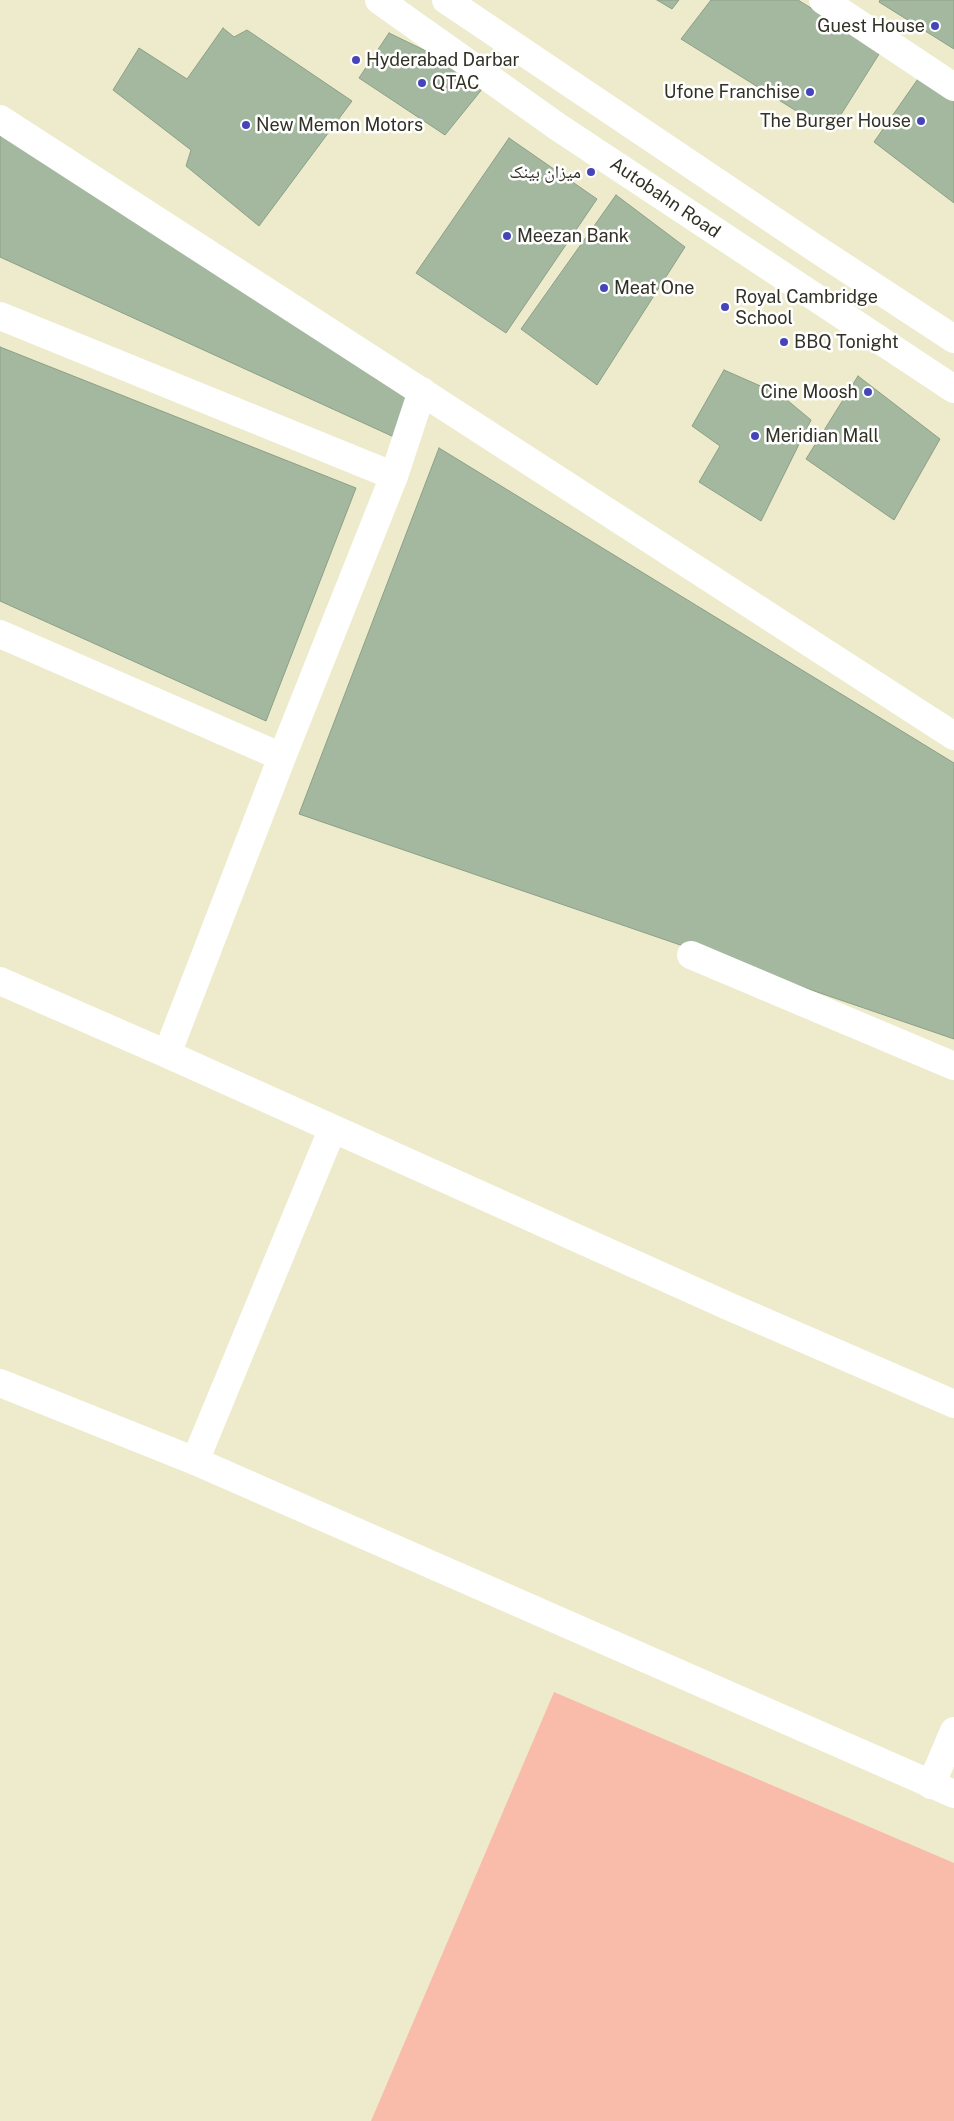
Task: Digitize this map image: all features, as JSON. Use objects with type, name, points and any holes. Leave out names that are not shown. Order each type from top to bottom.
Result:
[{"type":"main road","name":"Autobahn Road","points":[[379,0],[558,127],[954,390]]},
{"type":"main road","points":[[446,0],[814,248],[954,339]]},
{"type":"main road","points":[[823,0],[954,87]]},
{"type":"main road","points":[[0,118],[954,736]]},
{"type":"main road","points":[[0,316],[394,476]]},
{"type":"main road","points":[[167,1054],[282,757],[394,476],[422,392]]},
{"type":"main road","points":[[0,634],[282,757]]},
{"type":"main road","points":[[691,955],[954,1066]]},
{"type":"main road","points":[[0,981],[728,1306],[954,1404]]},
{"type":"main road","points":[[195,1461],[332,1130]]},
{"type":"main road","points":[[0,1383],[195,1461],[942,1790],[954,1731]]},
{"type":"shaded area","points":[[554,1692],[954,1863],[954,2121],[371,2121]]},
{"type":"building","points":[[657,0],[679,0],[672,9]]},
{"type":"building","name":"Ufone Franchise","points":[[711,0],[798,0],[881,51],[830,132],[681,39]]},
{"type":"building","name":"Guest House","points":[[880,0],[954,0],[954,49],[879,2]]},
{"type":"building","name":"New Memon Motors","points":[[223,28],[234,37],[247,30],[352,101],[259,226],[186,166],[191,150],[113,90],[139,48],[187,79]]},
{"type":"building","name":"QTAC","points":[[389,33],[455,65],[483,88],[445,135],[359,78]]},
{"type":"building","name":"The Burger House","points":[[920,76],[954,100],[954,203],[874,142]]},
{"type":"building","points":[[0,132],[408,390],[394,437],[0,257]]},
{"type":"building","name":"Meezan Bank","points":[[509,138],[597,199],[506,333],[416,273]]},
{"type":"building","name":"Meat One","points":[[616,195],[685,247],[597,385],[521,329]]},
{"type":"building","points":[[0,347],[356,488],[266,721],[0,601]]},
{"type":"building","name":"Meridian Mall","points":[[724,370],[781,395],[811,420],[761,521],[699,482],[720,446],[692,426]]},
{"type":"building","points":[[858,376],[940,439],[894,520],[806,459]]},
{"type":"building","points":[[439,448],[954,763],[954,1039],[299,814]]},
{"type":"place","name":"Guest House","points":[[935,26]]},
{"type":"place","name":"Hyderabad Darbar","points":[[356,60]]},
{"type":"place","name":"QTAC","points":[[422,83]]},
{"type":"place","name":"Ufone Franchise","points":[[810,92]]},
{"type":"place","name":"The Burger House","points":[[921,121]]},
{"type":"place","name":"New Memon Motors","points":[[246,125]]},
{"type":"place","name":"میزان بینک","points":[[591,172]]},
{"type":"place","name":"Meezan Bank","points":[[507,236]]},
{"type":"place","name":"Meat One","points":[[604,288]]},
{"type":"place","name":"Royal Cambridge School","points":[[725,307]]},
{"type":"place","name":"BBQ Tonight","points":[[784,342]]},
{"type":"place","name":"Cine Moosh","points":[[868,392]]},
{"type":"place","name":"Meridian Mall","points":[[755,436]]}]
